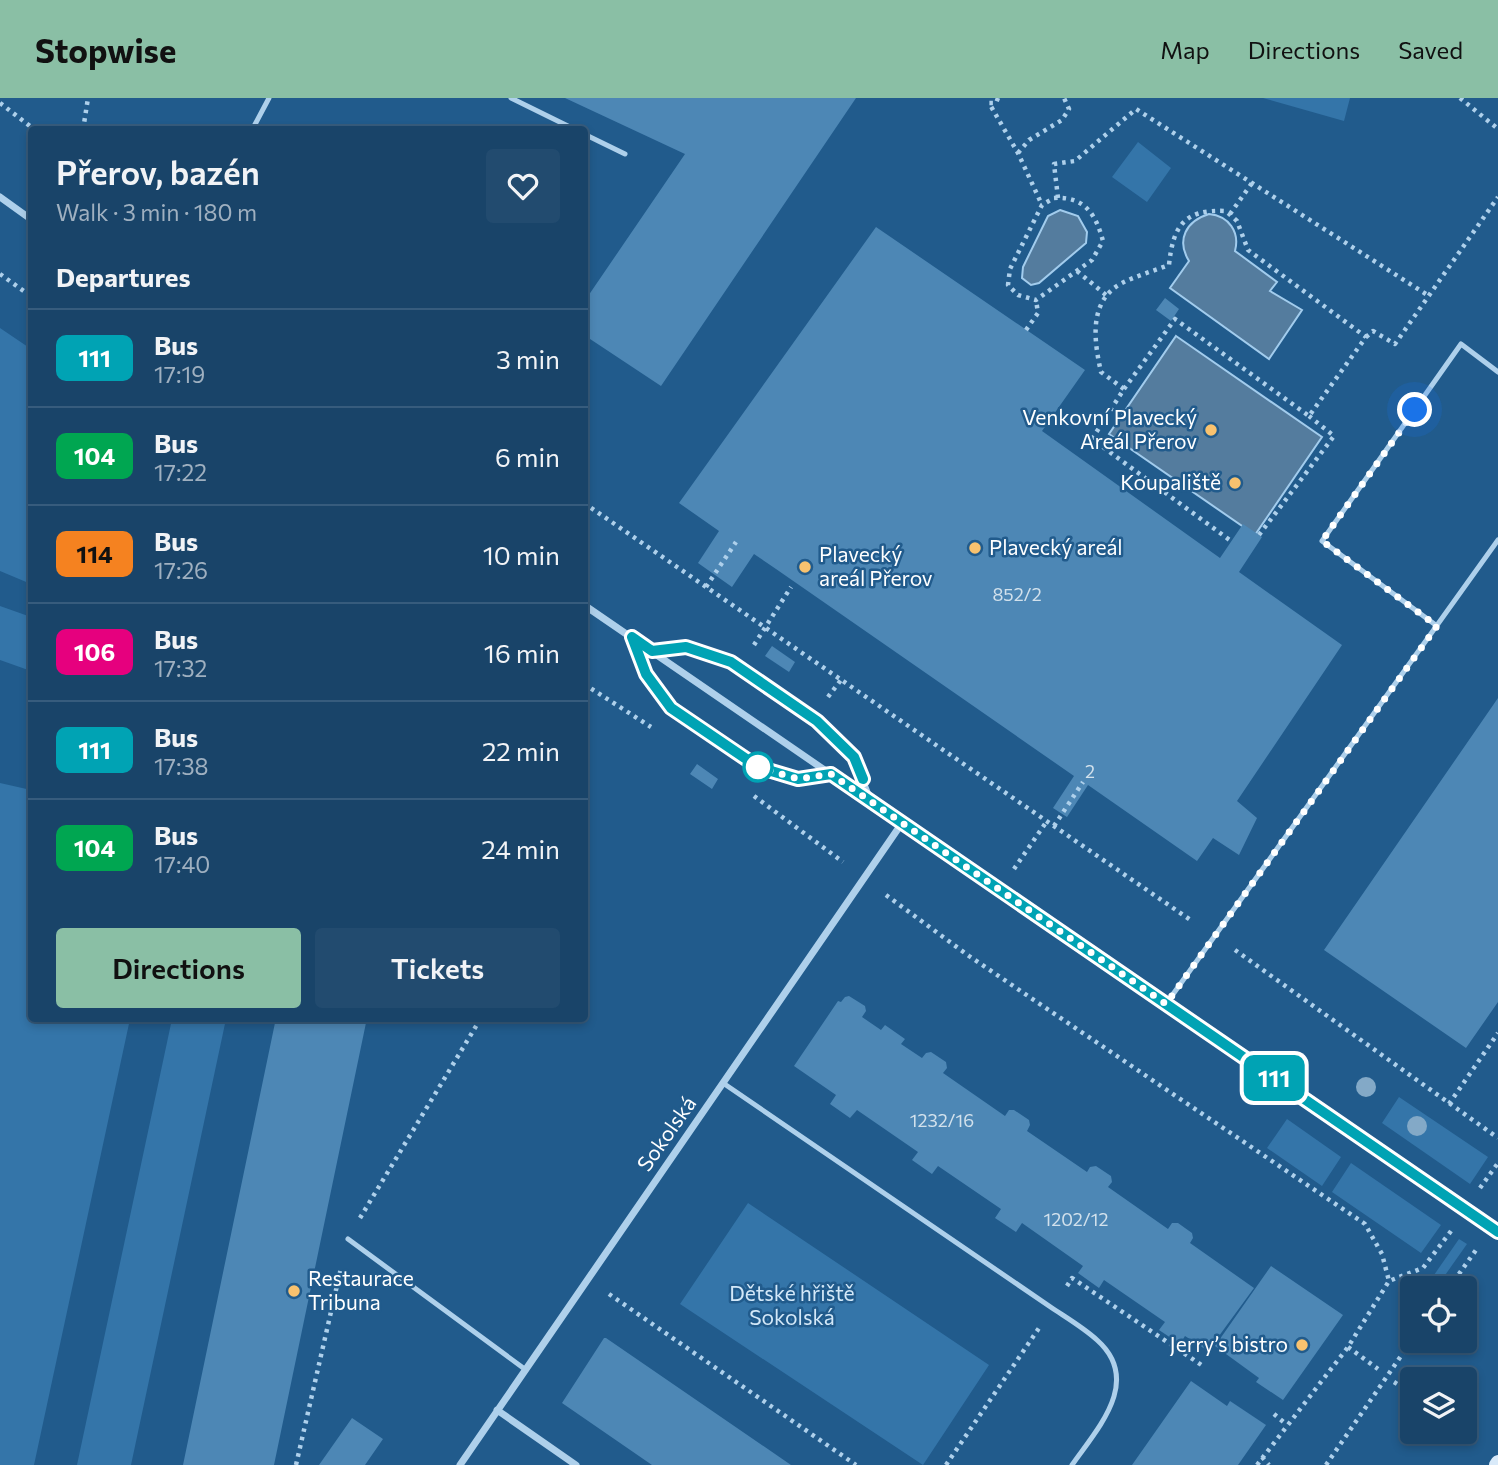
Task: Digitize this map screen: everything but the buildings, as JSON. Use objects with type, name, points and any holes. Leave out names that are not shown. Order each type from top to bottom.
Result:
[{"type":"street","points":[[0,197],[28,217]]},
{"type":"street","points":[[588,608],[1498,1232]]},
{"type":"street","name":"Sokolská","points":[[460,1465],[902,823]]},
{"type":"street","points":[[498,1410],[576,1465]]},
{"type":"lane","points":[[254,126],[269,98]]},
{"type":"lane","points":[[511,98],[568,126]]},
{"type":"lane","points":[[588,136],[625,154]]},
{"type":"lane","points":[[1437,626],[1322,541],[1461,344],[1498,372]]},
{"type":"lane","points":[[1166,1004],[1498,540]]},
{"type":"lane","points":[[632,637],[646,674],[671,708],[758,767],[798,779],[831,774]]},
{"type":"lane","points":[[652,651],[686,647],[731,662],[742,669],[817,721],[854,757],[872,802]]},
{"type":"lane","points":[[723,1083],[1097,1339],[1108,1350],[1117,1377],[1116,1395],[1109,1411],[1072,1465]]},
{"type":"lane","points":[[348,1239],[526,1370]]},
{"type":"path","points":[[84,126],[88,98]]},
{"type":"path","points":[[998,98],[996,103],[989,103],[1018,153],[1042,205]]},
{"type":"path","points":[[1018,153],[1029,140],[1062,120],[1069,109],[1064,98]]},
{"type":"path","points":[[1460,98],[1498,129]]},
{"type":"path","points":[[0,103],[30,126]]},
{"type":"path","points":[[1058,198],[1054,164],[1075,161],[1136,109],[1429,296]]},
{"type":"path","points":[[1230,214],[1252,183]]},
{"type":"path","points":[[1309,416],[1373,331],[1395,344],[1498,197]]},
{"type":"path","points":[[1058,198],[1067,198],[1085,205],[1097,219],[1103,241],[1093,260],[1036,300],[1018,295],[1008,285],[1010,270],[1042,205],[1058,198]]},
{"type":"path","points":[[1124,389],[1101,372],[1095,348],[1094,321],[1106,295],[1121,284],[1168,265],[1171,240],[1179,226],[1192,215],[1207,210],[1226,211],[1230,214],[1237,221],[1248,250],[1366,337]]},
{"type":"path","points":[[1077,270],[1106,295]]},
{"type":"path","points":[[0,274],[28,294]]},
{"type":"path","points":[[1026,330],[1038,313],[1036,300]]},
{"type":"path","points":[[1231,541],[1091,439],[1175,319],[1334,436],[1259,535]]},
{"type":"path","points":[[1337,364],[1344,368]]},
{"type":"path","points":[[1330,374],[1335,379]]},
{"type":"path","points":[[588,506],[1195,923]]},
{"type":"path","points":[[706,587],[736,542]]},
{"type":"path","points":[[765,627],[792,587]]},
{"type":"path","points":[[825,702],[841,680]]},
{"type":"path","points":[[1054,826],[1083,782]]},
{"type":"path","points":[[999,890],[1047,821]]},
{"type":"path","points":[[883,893],[968,956],[1365,1224],[1382,1254],[1389,1281]]},
{"type":"path","points":[[1231,948],[1498,1138]]},
{"type":"path","points":[[1449,1104],[1498,1033]]},
{"type":"path","points":[[1478,1191],[1498,1163]]},
{"type":"path","points":[[1257,1465],[1348,1347],[1389,1281],[1423,1268],[1451,1231]]},
{"type":"path","points":[[1457,1276],[1475,1251]]},
{"type":"path","points":[[946,1465],[1072,1278],[1203,1366]]},
{"type":"path","points":[[587,1279],[856,1465]]},
{"type":"path","points":[[1348,1347],[1378,1369]]},
{"type":"path","points":[[1326,1465],[1403,1353]]},
{"type":"path","points":[[1394,1381],[1400,1385]]},
{"type":"path","points":[[1274,1414],[1287,1425]]},
{"type":"path","points":[[1262,1457],[1269,1465]]},
{"type":"green space","points":[[1263,98],[1350,98],[1344,121]]},
{"type":"green space","points":[[1138,142],[1171,168],[1147,202],[1112,177]]},
{"type":"green space","points":[[0,328],[28,347],[28,583],[0,571]]},
{"type":"green space","points":[[0,606],[28,616],[28,670],[0,660]]},
{"type":"green space","points":[[0,783],[28,789],[28,1022],[129,1022],[34,1465],[0,1465]]},
{"type":"green space","points":[[171,1022],[225,1022],[131,1465],[77,1465]]},
{"type":"green space","points":[[1399,1097],[1488,1157],[1470,1184],[1382,1123]]},
{"type":"green space","points":[[1287,1119],[1341,1157],[1322,1186],[1267,1148]]},
{"type":"green space","points":[[1351,1163],[1441,1225],[1421,1253],[1332,1192]]},
{"type":"green space","name":"Dětské hřiště Sokolská","points":[[748,1203],[989,1365],[923,1465],[680,1304]]},
{"type":"green space","points":[[1459,1239],[1467,1244],[1444,1276],[1433,1276]]},
{"type":"shaded area","points":[[1060,210],[1078,216],[1087,232],[1086,243],[1039,283],[1031,285],[1022,278],[1023,267],[1048,216]]},
{"type":"shaded area","points":[[1209,214],[1222,218],[1231,226],[1236,237],[1235,251],[1277,282],[1270,291],[1302,310],[1269,359],[1170,288],[1189,261],[1183,246],[1189,226]]},
{"type":"shaded area","name":"Koupaliště","points":[[1176,336],[1322,437],[1244,551],[1245,528],[1109,434]]},
{"type":"bus line","name":"111","points":[[863,779],[854,757],[817,721],[731,662],[686,647],[652,651],[632,637],[646,674],[671,708],[758,767],[798,779],[831,774],[1498,1232]]},
{"type":"place","name":"Venkovní Plavecký Areál Přerov","points":[[1211,430]]},
{"type":"place","name":"Koupaliště","points":[[1235,483]]},
{"type":"place","name":"Plavecký areál","points":[[975,548]]},
{"type":"place","name":"Plavecký areál Přerov","points":[[805,567]]},
{"type":"place","name":"Restaurace Tribuna","points":[[294,1291]]},
{"type":"place","name":"Jerry’s bistro","points":[[1302,1345]]},
{"type":"route","points":[[758,767],[798,779],[831,774],[1166,1004],[1437,626],[1322,541],[1415,410]]}]
